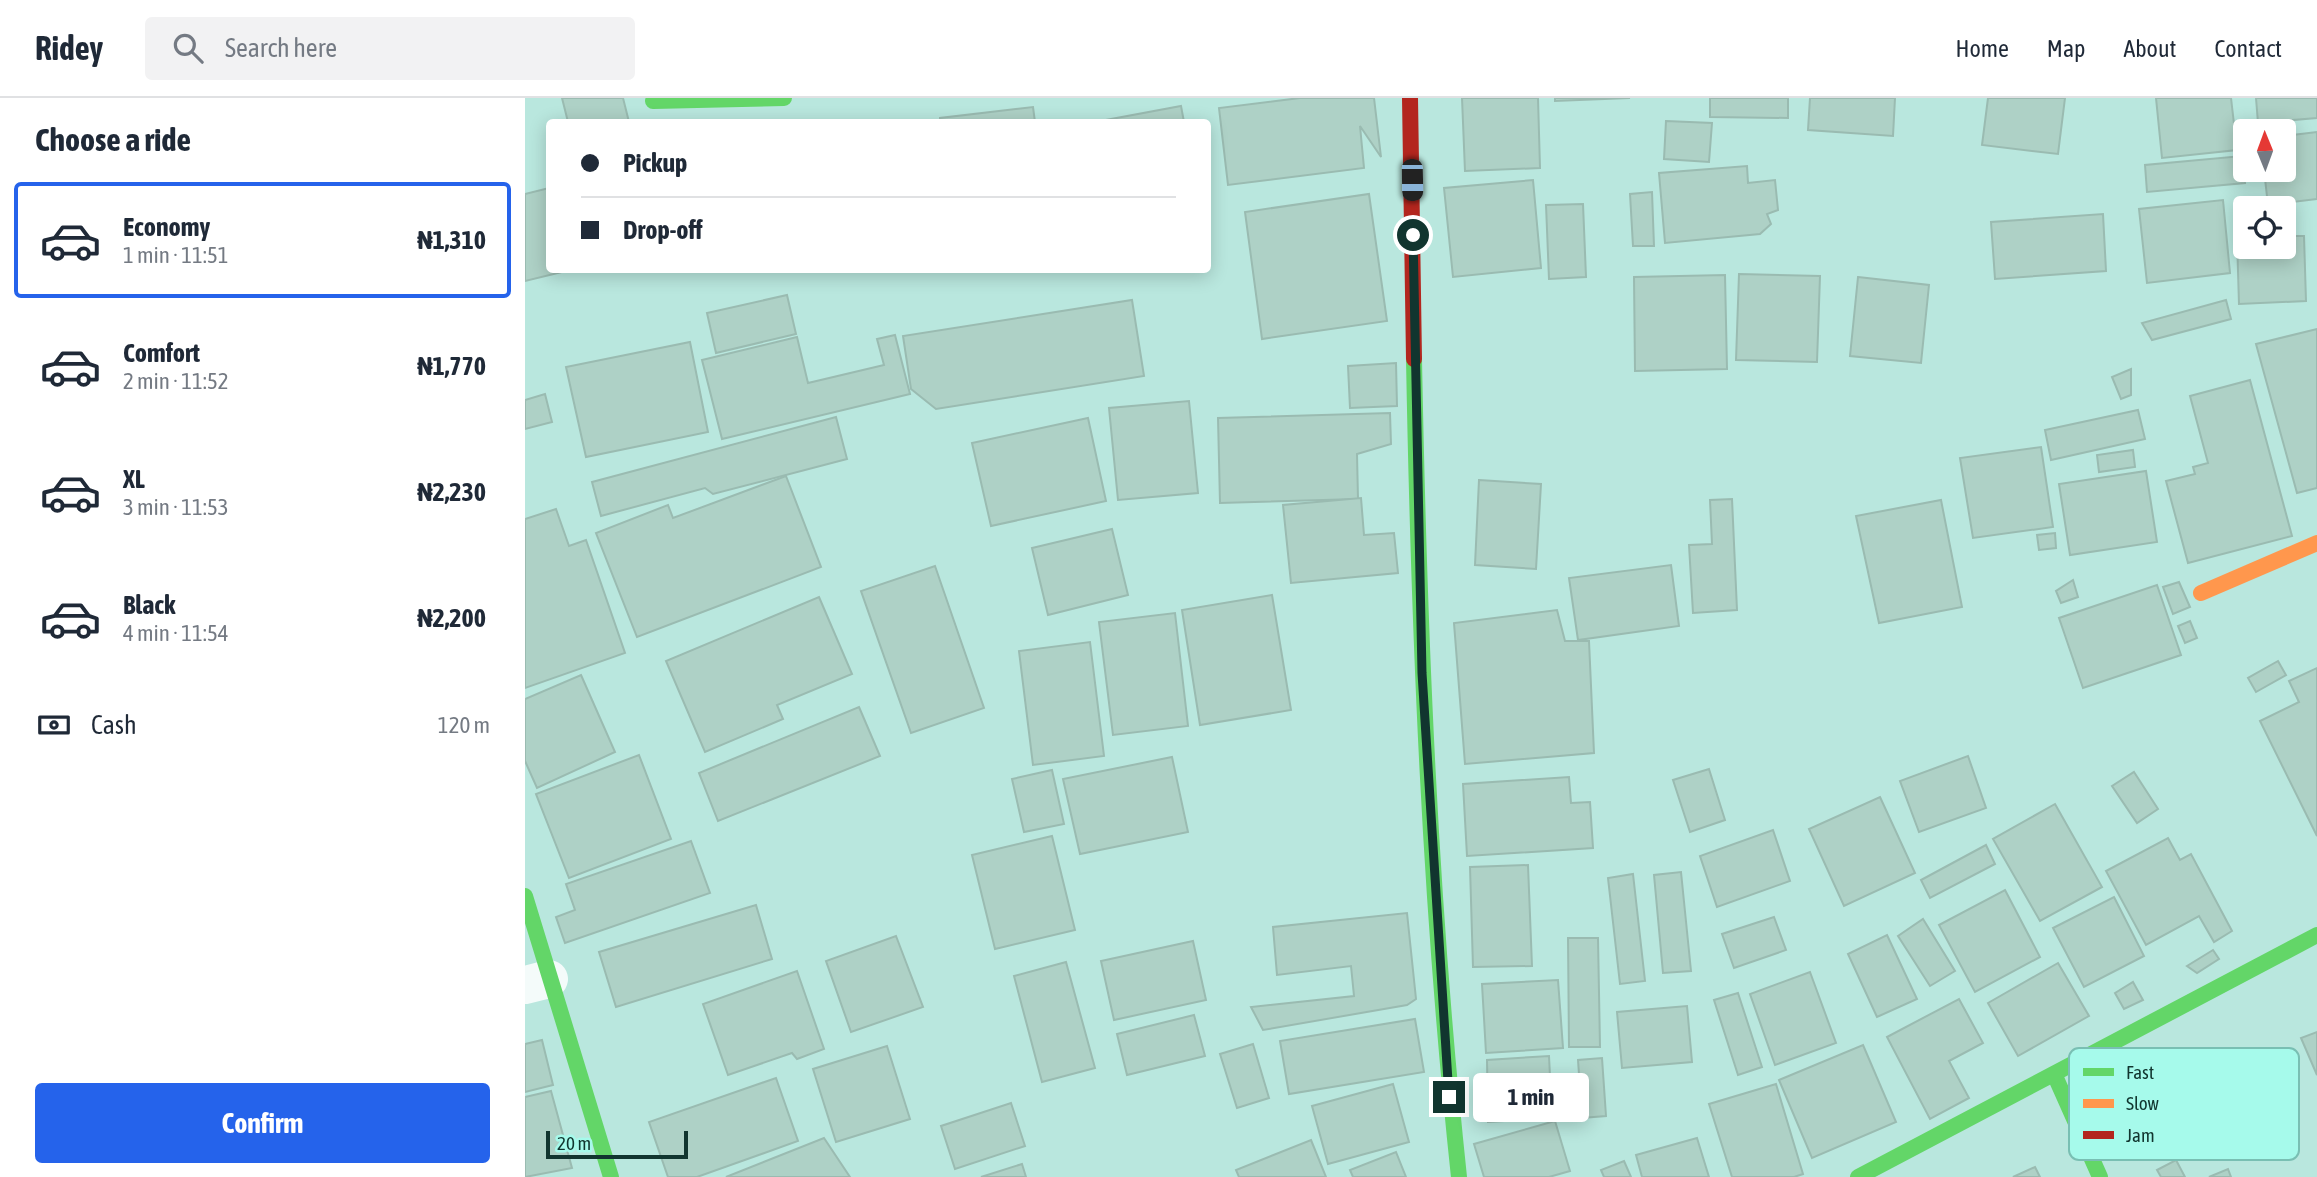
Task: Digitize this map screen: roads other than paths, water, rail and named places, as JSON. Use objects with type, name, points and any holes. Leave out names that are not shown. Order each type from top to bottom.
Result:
[{"type":"street","points":[[653,101],[784,98]]},
{"type":"street","points":[[1410,98],[1422,673],[1445,1057],[1459,1177]]},
{"type":"street","points":[[2201,593],[2317,543]]},
{"type":"street","points":[[525,896],[537,982],[611,1177]]},
{"type":"street","points":[[2107,1048],[2317,935]]},
{"type":"street","points":[[1858,1177],[2069,1068]]},
{"type":"street","points":[[2055,1076],[2069,1107]]},
{"type":"street","points":[[2092,1160],[2100,1177]]}]
